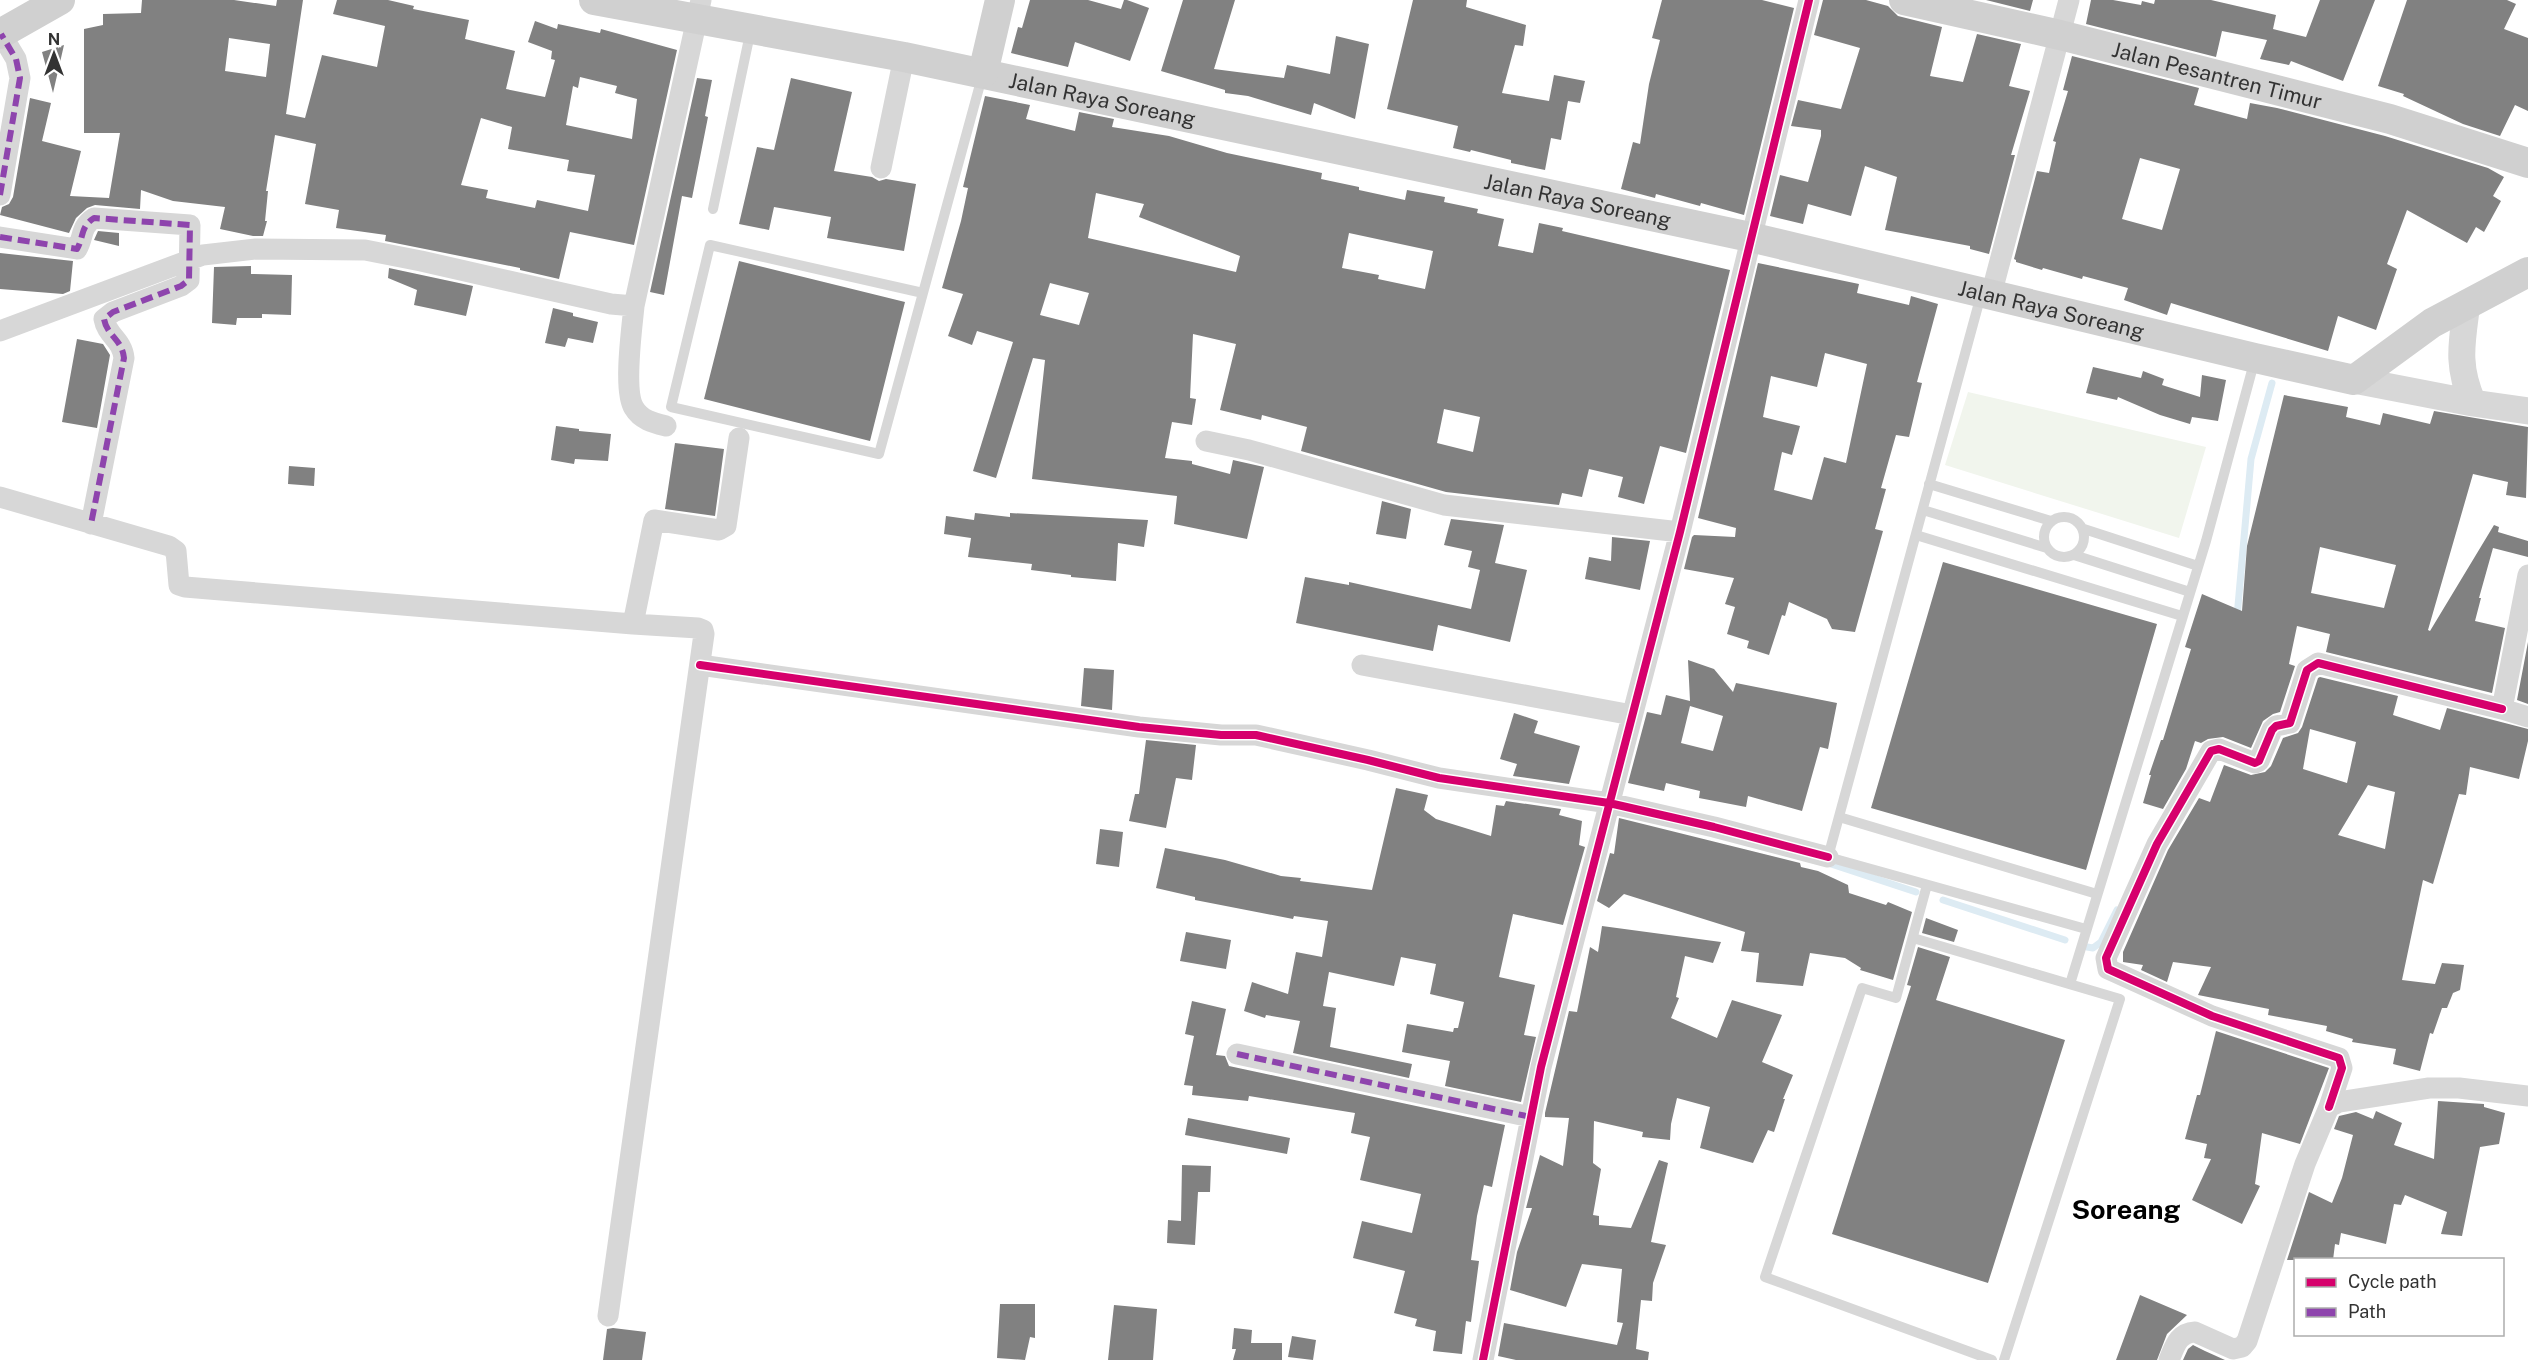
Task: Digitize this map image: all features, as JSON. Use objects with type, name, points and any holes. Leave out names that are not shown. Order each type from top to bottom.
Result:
[{"type":"main road","points":[[0,34],[60,0]]},
{"type":"main road","name":"Jalan Raya Soreang","points":[[594,0],[699,10],[751,29],[904,57],[1750,237],[2354,380]]},
{"type":"main road","points":[[983,74],[1000,0]]},
{"type":"main road","name":"Jalan Pesantren Timur","points":[[1904,0],[2060,35],[2390,120],[2528,163]]},
{"type":"main road","points":[[2354,380],[2432,323],[2528,272]]},
{"type":"street","points":[[1483,1360],[1541,1067],[1680,532],[1809,0]]},
{"type":"street","points":[[1987,294],[2069,0]]},
{"type":"street","points":[[666,426],[649,422],[635,410],[630,400],[630,354],[634,306],[699,10]]},
{"type":"street","points":[[0,34],[16,59],[20,78],[0,195]]},
{"type":"street","points":[[882,168],[904,57]]},
{"type":"street","points":[[0,237],[77,249],[81,232],[87,223],[94,219],[190,225],[189,280],[181,286],[113,312],[104,319],[105,327],[123,347],[124,358],[91,524]]},
{"type":"street","points":[[0,331],[190,266],[214,252],[248,249],[365,250],[611,304],[634,306]]},
{"type":"street","points":[[2467,303],[2462,373],[2473,403]]},
{"type":"street","points":[[2354,380],[2528,411]]},
{"type":"street","points":[[633,624],[654,520],[719,530],[726,526],[739,438]]},
{"type":"street","points":[[1206,441],[1249,450],[1444,505],[1680,532]]},
{"type":"street","points":[[0,498],[169,546],[176,551],[179,585],[185,587],[703,630],[700,665],[608,1316]]},
{"type":"street","points":[[2502,709],[2528,575]]},
{"type":"street","points":[[2169,1360],[2178,1340],[2188,1332],[2195,1332],[2233,1349],[2242,1347],[2247,1341],[2306,1164],[2342,1068],[2339,1058],[2212,1016],[2108,969],[2106,958],[2157,844],[2211,751],[2218,749],[2255,762],[2259,761],[2272,730],[2276,726],[2290,723],[2307,670],[2318,663],[2528,717]]},
{"type":"street","points":[[700,665],[1139,727],[1221,735],[1256,735],[1438,778],[1609,803],[1714,827],[1828,857]]},
{"type":"street","points":[[1362,665],[1632,715]]},
{"type":"street","points":[[1237,1054],[1531,1117]]},
{"type":"street","points":[[2329,1107],[2339,1102],[2429,1088],[2459,1088],[2528,1096]]},
{"type":"lane","points":[[713,209],[751,29]]},
{"type":"lane","points":[[923,293],[710,245],[671,407],[879,454],[983,74]]},
{"type":"lane","points":[[1987,294],[1929,484],[1828,857],[2086,929]]},
{"type":"lane","points":[[2070,984],[2198,566],[2255,358]]},
{"type":"lane","points":[[1929,484],[2051,521]]},
{"type":"lane","points":[[1923,510],[2047,548],[2055,555],[2064,557],[2074,555],[2190,592]]},
{"type":"lane","points":[[2047,548],[2044,539],[2045,529],[2051,521],[2059,517],[2069,517],[2078,521],[2084,529],[2085,539],[2081,548],[2074,555]]},
{"type":"lane","points":[[2084,529],[2198,566]]},
{"type":"lane","points":[[1916,535],[2182,616]]},
{"type":"lane","points":[[1839,817],[2097,894]]},
{"type":"lane","points":[[1927,885],[1896,998],[1862,988],[1765,1277],[1992,1360]]},
{"type":"lane","points":[[1913,938],[2120,999],[2004,1360]]},
{"type":"shaded area","points":[[1968,392],[2206,447],[2179,538],[1945,465]]},
{"type":"building","points":[[142,0],[234,0],[276,6],[277,0],[303,0],[286,114],[305,118],[322,55],[377,67],[385,26],[333,14],[337,0],[388,0],[414,6],[413,9],[469,20],[465,39],[515,51],[506,89],[545,97],[555,60],[551,59],[552,51],[528,42],[535,21],[557,29],[558,24],[600,33],[601,29],[677,50],[634,245],[570,232],[559,279],[520,270],[520,268],[385,241],[386,235],[336,228],[339,210],[305,204],[316,144],[275,135],[266,191],[268,191],[265,221],[267,221],[263,236],[220,229],[225,207],[173,201],[141,190],[140,209],[95,205],[87,208],[76,218],[69,233],[0,215],[2,207],[9,204],[13,197],[30,98],[51,103],[42,141],[81,151],[70,196],[109,198],[120,133],[84,133],[84,29],[103,25],[103,14],[141,13]],"holes":[[[229,38],[270,44],[266,77],[225,71]],[[580,77],[617,86],[615,93],[637,99],[632,139],[566,125],[573,86],[578,88]],[[481,118],[512,127],[508,149],[569,160],[567,171],[595,175],[588,211],[537,200],[535,208],[486,198],[488,190],[461,185]]]},
{"type":"building","points":[[1030,0],[1088,0],[1121,9],[1124,0],[1127,0],[1149,8],[1130,61],[1075,42],[1068,67],[1011,53],[1018,27],[1022,28]]},
{"type":"building","points":[[1183,0],[1235,0],[1214,69],[1284,78],[1287,65],[1330,74],[1336,36],[1369,44],[1355,119],[1314,103],[1311,115],[1248,96],[1225,93],[1225,90],[1161,71]]},
{"type":"building","points":[[1413,0],[1467,0],[1466,7],[1526,25],[1523,46],[1515,45],[1502,93],[1549,101],[1554,75],[1585,81],[1580,103],[1568,101],[1561,140],[1551,138],[1545,170],[1511,163],[1511,160],[1471,150],[1470,152],[1453,148],[1458,126],[1387,109]]},
{"type":"building","points":[[1662,0],[1762,0],[1794,8],[1744,215],[1701,203],[1700,206],[1656,194],[1655,198],[1621,189],[1633,142],[1640,144],[1649,84],[1660,40],[1652,38]]},
{"type":"building","points":[[1823,0],[1866,0],[1888,6],[1898,16],[1942,27],[1930,76],[1963,82],[1977,34],[2021,44],[2009,86],[2030,91],[2011,155],[2015,155],[1989,254],[1970,249],[1970,246],[1885,230],[1897,177],[1865,166],[1851,216],[1808,204],[1803,224],[1770,216],[1780,175],[1808,182],[1821,136],[1821,130],[1791,126],[1798,100],[1841,109],[1860,48],[1814,35]]},
{"type":"building","points":[[1986,0],[2033,0],[2030,11]]},
{"type":"building","points":[[2091,0],[2113,0],[2141,5],[2142,1],[2154,4],[2155,0],[2211,0],[2276,15],[2273,29],[2306,37],[2320,0],[2375,0],[2343,81],[2291,61],[2289,65],[2260,59],[2267,40],[2222,31],[2216,57],[2086,24]]},
{"type":"building","points":[[2407,0],[2507,0],[2516,4],[2504,29],[2528,38],[2528,111],[2515,105],[2500,136],[2463,124],[2403,96],[2404,94],[2378,86]]},
{"type":"building","points":[[64,45],[53,93],[42,52]]},
{"type":"building","points":[[2072,56],[2199,88],[2194,105],[2247,119],[2250,103],[2277,108],[2385,136],[2488,168],[2504,177],[2493,196],[2501,201],[2484,232],[2476,227],[2467,243],[2407,210],[2387,264],[2397,269],[2376,330],[2338,316],[2328,351],[2171,303],[2167,315],[2124,300],[2128,288],[2083,276],[2082,279],[2043,268],[2042,270],[2016,262],[2014,259],[2037,171],[2049,173],[2056,142],[2053,141],[2068,91],[2063,90]],"holes":[[[2140,158],[2180,169],[2162,230],[2122,219]]]},
{"type":"building","points":[[697,78],[712,80],[705,116],[708,117],[692,198],[682,196],[664,295],[650,292]]},
{"type":"building","points":[[791,78],[852,92],[834,171],[872,177],[879,181],[886,179],[916,184],[904,251],[827,238],[831,217],[774,207],[769,230],[739,224],[757,147],[774,150]]},
{"type":"building","points":[[985,96],[1030,105],[1026,119],[1075,131],[1079,112],[1114,119],[1112,127],[1169,136],[1227,153],[1322,173],[1321,179],[1359,187],[1359,190],[1405,200],[1407,190],[1445,197],[1444,202],[1478,209],[1477,213],[1504,219],[1498,246],[1533,253],[1539,223],[1563,228],[1562,231],[1730,270],[1686,453],[1660,446],[1644,504],[1618,497],[1623,477],[1589,469],[1582,497],[1562,493],[1559,505],[1446,492],[1301,451],[1307,427],[1262,415],[1261,420],[1220,410],[1236,344],[1193,334],[1190,398],[1196,399],[1192,425],[1172,422],[1165,458],[1192,461],[1192,464],[1230,474],[1233,460],[1264,467],[1247,539],[1174,524],[1177,496],[1032,479],[1045,360],[1033,358],[996,478],[973,471],[1013,342],[977,331],[972,345],[948,336],[963,294],[942,288],[968,188],[963,187]],"holes":[[[1096,193],[1144,204],[1139,217],[1240,256],[1236,272],[1088,238]],[[1349,233],[1433,251],[1425,289],[1378,279],[1379,275],[1342,268]],[[1050,283],[1089,293],[1079,325],[1040,315]],[[1444,409],[1480,417],[1473,452],[1437,443]]]},
{"type":"building","points":[[98,231],[119,233],[119,246],[94,240]]},
{"type":"building","points":[[0,253],[73,261],[70,291],[63,294],[0,289]]},
{"type":"building","points":[[739,261],[905,302],[870,441],[704,399]]},
{"type":"building","points":[[1758,263],[1859,284],[1857,293],[1909,305],[1911,296],[1938,304],[1917,382],[1922,383],[1909,437],[1896,435],[1881,488],[1886,489],[1875,529],[1883,531],[1855,632],[1832,629],[1827,619],[1789,602],[1785,616],[1782,615],[1769,655],[1747,648],[1749,641],[1727,634],[1735,607],[1725,604],[1734,578],[1684,569],[1694,535],[1735,537],[1736,528],[1698,518]],"holes":[[[1825,353],[1867,364],[1846,463],[1824,457],[1812,500],[1774,490],[1782,452],[1792,455],[1800,426],[1763,417],[1771,376],[1817,387]]]},
{"type":"building","points":[[251,266],[251,274],[292,275],[291,315],[262,314],[262,318],[237,318],[236,325],[212,323],[214,267]]},
{"type":"building","points":[[389,268],[473,286],[466,316],[414,305],[417,290],[388,278]]},
{"type":"building","points":[[553,308],[598,322],[593,343],[568,338],[565,347],[545,343]]},
{"type":"building","points":[[77,339],[103,344],[110,355],[97,428],[62,422]]},
{"type":"building","points":[[2093,367],[2141,378],[2143,371],[2164,379],[2162,385],[2200,397],[2202,375],[2226,380],[2218,421],[2192,417],[2190,424],[2160,415],[2118,397],[2117,400],[2086,393]]},
{"type":"building","points":[[2284,395],[2348,407],[2346,417],[2380,425],[2383,413],[2430,424],[2434,411],[2528,427],[2526,498],[2506,495],[2508,482],[2473,474],[2428,630],[2430,631],[2494,525],[2499,527],[2498,532],[2528,541],[2528,557],[2493,548],[2479,598],[2481,598],[2475,621],[2505,628],[2492,693],[2326,652],[2330,634],[2297,626],[2289,664],[2295,666],[2280,712],[2263,721],[2251,748],[2223,737],[2208,739],[2201,743],[2195,741],[2186,769],[2163,809],[2143,803],[2151,775],[2149,775],[2161,740],[2163,740],[2191,649],[2185,647],[2202,594],[2242,611],[2247,546]],"holes":[[[2320,547],[2396,565],[2384,608],[2311,593]]]},
{"type":"building","points":[[556,426],[611,434],[608,461],[575,459],[574,464],[551,460]]},
{"type":"building","points":[[675,443],[724,449],[715,516],[665,509]]},
{"type":"building","points":[[289,466],[315,468],[314,486],[288,484]]},
{"type":"building","points":[[1382,501],[1411,509],[1406,539],[1376,534]]},
{"type":"building","points":[[975,513],[1010,517],[1010,513],[1148,520],[1144,547],[1118,543],[1116,581],[1071,577],[1071,575],[1031,570],[1032,564],[968,557],[971,538],[944,534],[946,516],[974,520]]},
{"type":"building","points":[[1451,519],[1504,525],[1495,563],[1527,570],[1510,642],[1438,625],[1433,651],[1296,623],[1305,577],[1349,585],[1349,582],[1471,609],[1480,570],[1468,567],[1472,551],[1444,545]]},
{"type":"building","points":[[1612,537],[1650,541],[1640,590],[1585,579],[1589,557],[1611,561]]},
{"type":"building","points":[[1943,562],[2157,624],[2086,870],[1871,808]]},
{"type":"building","points":[[2528,642],[2528,704],[2517,700]]},
{"type":"building","points":[[1688,660],[1714,669],[1733,692],[1736,683],[1837,703],[1828,749],[1820,747],[1802,811],[1748,796],[1746,807],[1699,798],[1700,791],[1666,783],[1664,791],[1628,783],[1647,712],[1661,715],[1666,695],[1690,701]],"holes":[[[1690,706],[1723,716],[1713,751],[1681,743]]]},
{"type":"building","points":[[1084,668],[1114,670],[1112,710],[1081,706]]},
{"type":"building","points":[[2318,678],[2398,696],[2393,715],[2440,730],[2447,708],[2528,729],[2528,741],[2519,779],[2470,767],[2466,795],[2459,794],[2433,884],[2423,880],[2402,980],[2435,984],[2442,963],[2464,965],[2460,990],[2453,993],[2447,1008],[2442,1008],[2433,1034],[2430,1033],[2420,1071],[2393,1064],[2396,1049],[2352,1042],[2353,1039],[2326,1031],[2327,1026],[2268,1015],[2269,1009],[2198,995],[2211,967],[2173,962],[2167,982],[2141,970],[2143,965],[2123,962],[2123,952],[2168,850],[2199,798],[2210,802],[2224,765],[2251,775],[2265,772],[2271,766],[2283,738],[2298,733],[2302,727]],"holes":[[[2310,729],[2356,742],[2347,783],[2303,769]],[[2368,785],[2395,792],[2385,849],[2338,835]]]},
{"type":"building","points":[[1514,713],[1538,721],[1534,733],[1580,746],[1569,784],[1513,776],[1517,764],[1500,759]]},
{"type":"building","points":[[1146,740],[1196,745],[1192,780],[1176,778],[1166,828],[1129,821],[1135,794],[1139,794]]},
{"type":"building","points":[[1396,788],[1428,795],[1424,810],[1436,819],[1491,836],[1496,805],[1504,806],[1506,801],[1561,809],[1559,815],[1582,821],[1579,845],[1585,847],[1563,925],[1513,914],[1499,977],[1535,985],[1524,1035],[1536,1037],[1521,1102],[1445,1086],[1450,1061],[1402,1052],[1407,1024],[1453,1032],[1454,1028],[1458,1028],[1464,1002],[1430,994],[1436,964],[1401,957],[1394,986],[1329,972],[1323,1006],[1336,1008],[1330,1047],[1412,1064],[1409,1078],[1293,1053],[1300,1021],[1266,1015],[1265,1018],[1244,1011],[1252,982],[1288,994],[1296,952],[1322,957],[1328,921],[1294,916],[1293,919],[1195,900],[1195,897],[1156,888],[1165,848],[1225,860],[1281,876],[1301,878],[1300,881],[1372,890]]},
{"type":"building","points":[[1619,818],[1800,863],[1801,867],[1818,871],[1848,885],[1849,893],[1886,905],[1888,902],[1912,912],[1893,980],[1860,970],[1861,968],[1845,958],[1810,953],[1803,986],[1756,982],[1759,953],[1741,951],[1745,932],[1624,894],[1609,908],[1597,901],[1610,853],[1614,854]]},
{"type":"building","points":[[1100,829],[1123,832],[1119,867],[1096,864]]},
{"type":"building","points":[[1926,918],[1958,930],[1954,942],[1922,933]]},
{"type":"building","points":[[1602,926],[1721,942],[1713,963],[1685,956],[1676,997],[1679,998],[1671,1018],[1717,1038],[1732,1000],[1782,1015],[1762,1062],[1793,1075],[1783,1099],[1785,1099],[1774,1132],[1768,1130],[1753,1163],[1700,1148],[1710,1107],[1677,1098],[1670,1140],[1642,1137],[1643,1132],[1594,1121],[1593,1163],[1601,1169],[1593,1215],[1599,1216],[1599,1225],[1631,1228],[1659,1160],[1668,1163],[1651,1242],[1666,1245],[1653,1283],[1652,1301],[1641,1300],[1636,1349],[1649,1352],[1648,1360],[1516,1360],[1498,1356],[1504,1323],[1617,1345],[1623,1323],[1617,1322],[1622,1269],[1582,1264],[1566,1307],[1510,1290],[1517,1252],[1532,1208],[1526,1208],[1540,1155],[1563,1166],[1569,1118],[1545,1117],[1545,1113],[1569,1011],[1577,1012],[1590,947],[1598,952]]},
{"type":"building","points":[[1186,932],[1231,940],[1226,969],[1180,961]]},
{"type":"building","points":[[1918,947],[1950,957],[1936,1000],[2065,1040],[1988,1283],[1832,1234],[1911,986],[1907,985]]},
{"type":"building","points":[[1192,1001],[1226,1009],[1216,1055],[1225,1056],[1229,1066],[1505,1125],[1492,1187],[1484,1185],[1477,1216],[1471,1260],[1479,1261],[1471,1322],[1466,1321],[1462,1354],[1433,1351],[1436,1331],[1415,1326],[1417,1319],[1394,1313],[1405,1271],[1353,1258],[1362,1221],[1412,1233],[1421,1194],[1360,1180],[1370,1137],[1351,1133],[1355,1113],[1249,1096],[1248,1101],[1192,1095],[1193,1086],[1184,1085],[1194,1036],[1185,1034]]},
{"type":"building","points":[[2216,1031],[2329,1068],[2300,1144],[2262,1133],[2255,1184],[2260,1186],[2242,1224],[2192,1200],[2211,1159],[2204,1158],[2207,1144],[2185,1139],[2197,1095],[2200,1095]]},
{"type":"building","points":[[2438,1101],[2484,1104],[2484,1107],[2505,1113],[2499,1144],[2480,1147],[2462,1236],[2441,1234],[2447,1212],[2405,1195],[2401,1205],[2394,1204],[2386,1244],[2341,1233],[2339,1245],[2335,1244],[2333,1258],[2287,1260],[2309,1192],[2332,1203],[2342,1178],[2353,1135],[2334,1129],[2339,1116],[2356,1112],[2373,1119],[2376,1111],[2402,1123],[2394,1145],[2434,1159]]},
{"type":"building","points":[[1188,1118],[1290,1138],[1287,1154],[1185,1135]]},
{"type":"building","points":[[1182,1165],[1211,1166],[1210,1192],[1198,1192],[1195,1245],[1167,1243],[1168,1220],[1181,1221]]},
{"type":"building","points":[[2140,1295],[2187,1315],[2167,1334],[2157,1360],[2116,1360]]},
{"type":"building","points":[[1000,1304],[1035,1304],[1035,1338],[1030,1337],[1025,1360],[997,1358]]},
{"type":"building","points":[[1114,1305],[1157,1309],[1153,1360],[1108,1360]]},
{"type":"building","points":[[1234,1328],[1252,1330],[1251,1343],[1282,1343],[1282,1360],[1233,1360],[1236,1349],[1232,1349]]},
{"type":"building","points":[[607,1329],[646,1332],[642,1360],[603,1360]]},
{"type":"building","points":[[1292,1336],[1316,1340],[1313,1360],[1288,1357]]},
{"type":"building","points":[[2193,1345],[2225,1360],[2183,1360],[2188,1349]]},
{"type":"waterway","points":[[2237,617],[2251,459],[2272,383]]},
{"type":"waterway","points":[[1828,863],[1916,892]]},
{"type":"waterway","points":[[1943,900],[2065,940]]},
{"type":"waterway","points":[[2087,947],[2093,948],[2101,942],[2117,910]]},
{"type":"marked path","points":[[0,195],[20,78],[16,59],[1,34]]},
{"type":"marked path","points":[[0,237],[77,249],[84,229],[94,218],[190,225],[189,280],[181,286],[113,312],[104,319],[108,330],[120,346],[124,358],[91,524]]},
{"type":"marked path","points":[[1237,1054],[1531,1117]]},
{"type":"cycle path","points":[[1483,1360],[1541,1067],[1680,532],[1809,0]]},
{"type":"cycle path","points":[[2329,1107],[2342,1068],[2339,1058],[2212,1016],[2108,969],[2106,958],[2157,844],[2211,751],[2219,749],[2255,763],[2259,761],[2272,730],[2276,726],[2290,723],[2307,670],[2318,663],[2502,709]]},
{"type":"cycle path","points":[[700,665],[1139,727],[1221,735],[1256,735],[1439,778],[1609,803],[1714,827],[1828,857]]},
{"type":"district","name":"Soreang","points":[[2126,1209]]}]
